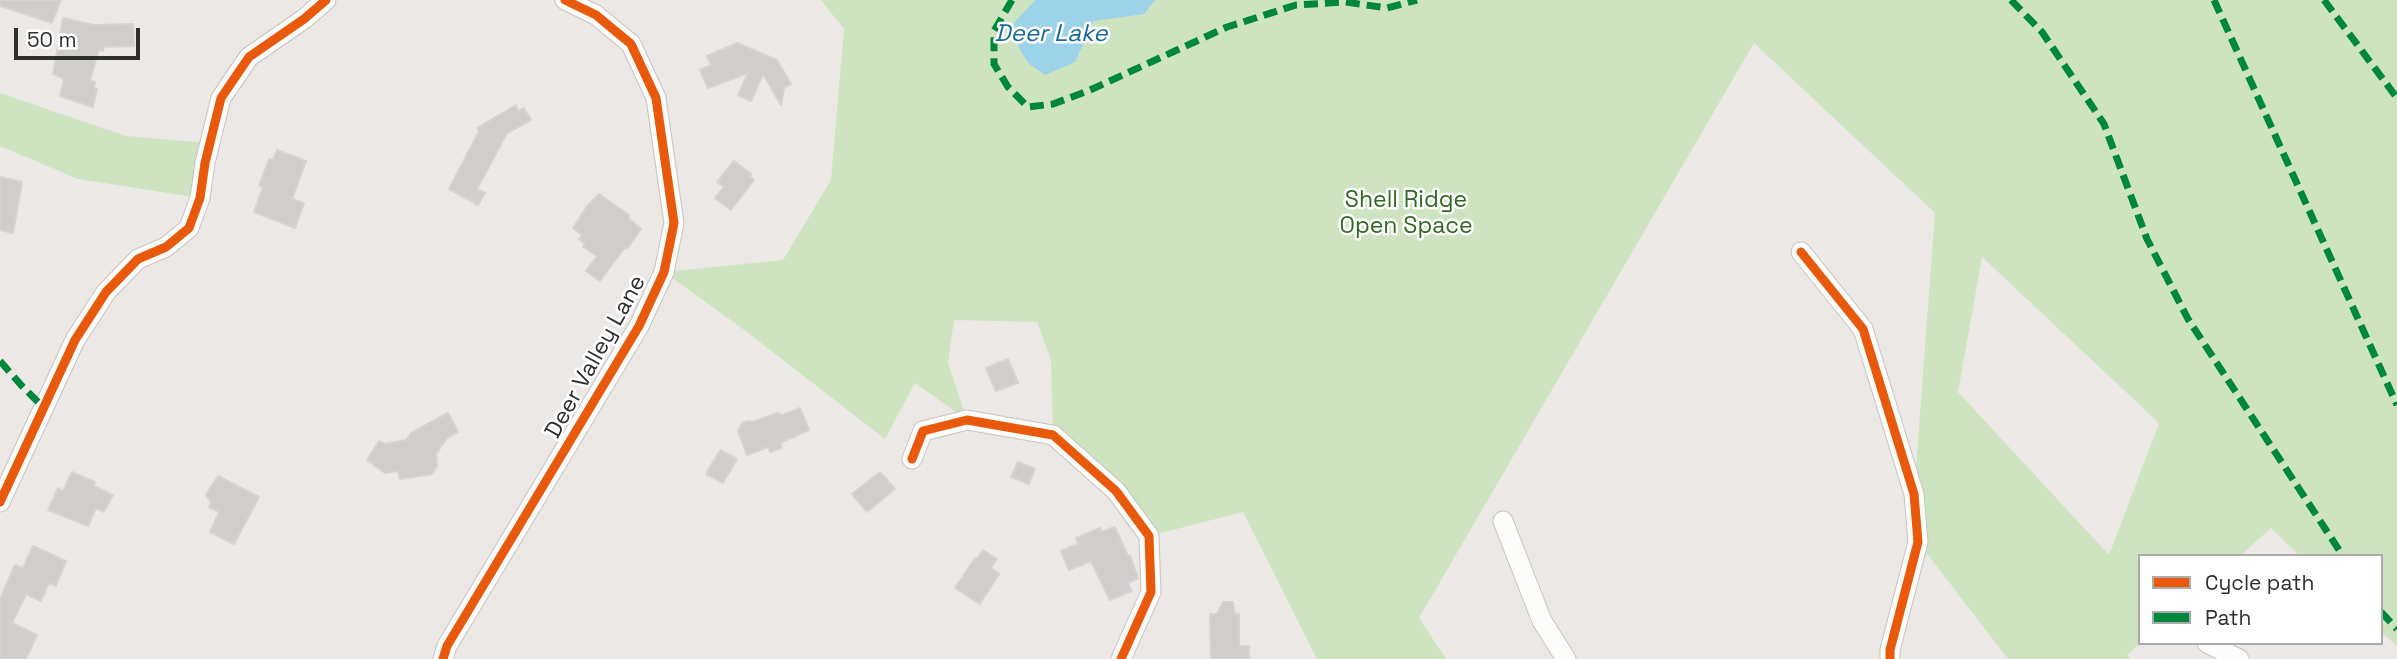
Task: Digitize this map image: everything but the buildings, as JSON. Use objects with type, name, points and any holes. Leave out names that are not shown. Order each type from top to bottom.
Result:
[{"type":"street","points":[[0,502],[75,340],[106,292],[138,260],[166,247],[189,228],[200,198],[220,98],[249,57],[304,19],[326,0]]},
{"type":"street","name":"Deer Valley Lane","points":[[443,659],[447,646],[639,326],[664,272],[674,223],[656,98],[631,44],[596,15],[565,0]]},
{"type":"street","points":[[1801,251],[1863,329],[1914,494],[1918,542],[1890,650],[1891,659]]},
{"type":"street","points":[[912,459],[923,431],[967,420],[1053,435],[1116,491],[1149,536],[1151,592],[1121,659]]},
{"type":"street","points":[[1503,521],[1542,621],[1566,659]]},
{"type":"street","points":[[2211,645],[2239,659]]},
{"type":"green space","name":"Shell Ridge Open Space","points":[[821,0],[2397,0],[2397,646],[2383,634],[2383,554],[2298,554],[2271,528],[2242,554],[2138,554],[2138,645],[2127,655],[2130,659],[2008,659],[1918,542],[1914,494],[1935,213],[1754,43],[1419,618],[1446,659],[1317,659],[1243,512],[1149,536],[1053,435],[1051,360],[1037,322],[954,320],[948,363],[967,420],[915,383],[885,439],[743,329],[664,272],[783,260],[831,180],[844,29]],"holes":[[[1982,257],[2159,423],[2109,555],[1958,392]]]},
{"type":"green space","points":[[0,93],[126,136],[209,143],[200,198],[78,179],[0,146]]},
{"type":"water","name":"Deer Lake","points":[[1035,0],[1155,0],[1144,14],[1094,21],[1075,62],[1045,75],[1028,63],[1011,34],[1014,23]]},
{"type":"marked path","points":[[1012,0],[994,31],[994,64],[1008,87],[1028,107],[1053,104],[1088,91],[1227,27],[1296,5],[1345,2],[1387,8],[1417,0]]},
{"type":"marked path","points":[[2011,0],[2042,32],[2104,124],[2147,239],[2188,319],[2342,554]]},
{"type":"marked path","points":[[2214,0],[2397,405]]},
{"type":"marked path","points":[[2324,0],[2397,98]]},
{"type":"marked path","points":[[0,361],[44,408]]},
{"type":"marked path","points":[[2383,614],[2397,629]]},
{"type":"cycle path","points":[[0,502],[75,340],[106,292],[138,259],[166,247],[189,228],[200,198],[205,163],[221,98],[249,57],[304,19],[326,0]]},
{"type":"cycle path","points":[[443,659],[447,646],[639,326],[664,272],[674,223],[656,98],[631,44],[596,15],[565,0]]},
{"type":"cycle path","points":[[1801,252],[1863,329],[1914,494],[1918,542],[1890,659]]},
{"type":"cycle path","points":[[912,459],[923,431],[967,420],[1053,435],[1116,491],[1149,536],[1151,592],[1121,659]]}]
